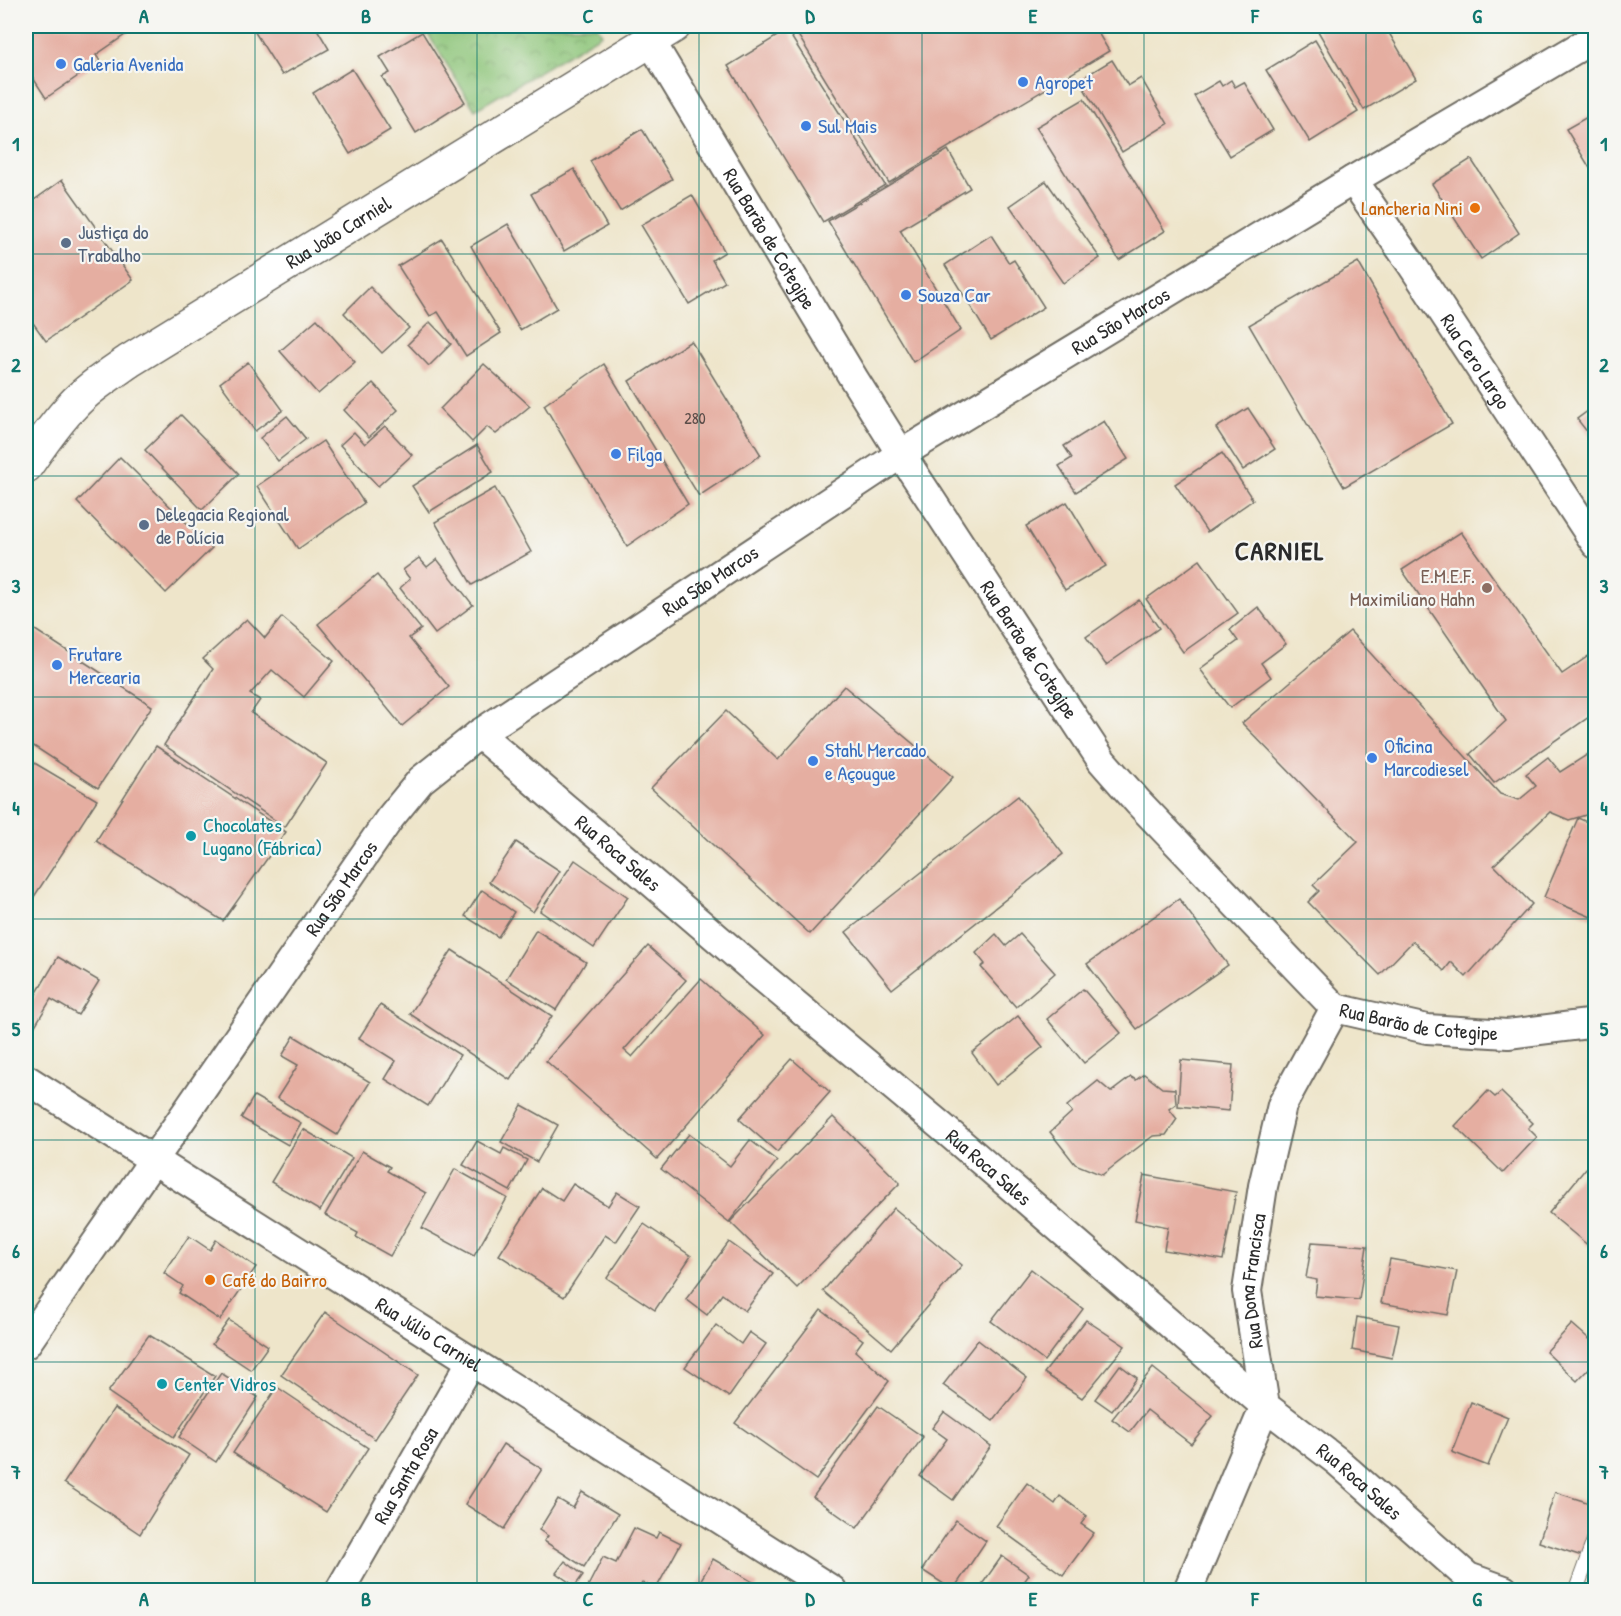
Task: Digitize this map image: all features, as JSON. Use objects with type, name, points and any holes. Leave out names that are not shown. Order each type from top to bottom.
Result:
[{"type":"street","name":"Rua Barão de Cotegipe","points":[[655,30],[854,379],[1102,761],[1138,802],[1335,1008],[1427,1029],[1508,1034],[1596,1023]]},
{"type":"street","name":"Rua João Carniel","points":[[26,466],[71,407],[129,361],[655,30]]},
{"type":"street","name":"Rua São Marcos","points":[[26,1344],[390,818],[422,780],[478,734],[901,454],[1353,180],[1596,37]]},
{"type":"street","name":"Rua Cero Largo","points":[[1353,180],[1410,262],[1596,544]]},
{"type":"street","name":"Rua Roca Sales","points":[[478,734],[950,1134],[1265,1406],[1337,1461],[1465,1584],[1504,1590]]},
{"type":"street","name":"Rua Dona Francisca","points":[[1265,1406],[1247,1291],[1263,1186],[1282,1105],[1335,1008]]},
{"type":"street","name":"Rua Júlio Carniel","points":[[26,1079],[471,1362],[801,1582],[832,1590]]},
{"type":"street","name":"Rua Santa Rosa","points":[[340,1590],[471,1362]]},
{"type":"street","points":[[1188,1590],[1265,1406]]},
{"type":"lane","points":[[1576,1590],[1596,1535]]},
{"type":"green space","points":[[423,26],[597,26],[602,34],[475,110]]},
{"type":"building","name":"Galeria Avenida","points":[[26,26],[138,26],[96,55],[100,61],[46,98],[26,67]]},
{"type":"building","points":[[251,26],[323,26],[317,29],[329,49],[282,75]]},
{"type":"building","points":[[1094,26],[1109,51],[889,183],[793,27]]},
{"type":"building","points":[[1315,26],[1385,26],[1416,79],[1364,110]]},
{"type":"building","name":"Sul Mais","points":[[787,30],[885,185],[823,222],[728,66]]},
{"type":"building","points":[[422,32],[465,102],[416,133],[382,77],[390,73],[380,57]]},
{"type":"building","points":[[1315,40],[1358,112],[1310,142],[1266,70]]},
{"type":"building","points":[[1112,60],[1128,86],[1141,78],[1168,124],[1122,152],[1079,80]]},
{"type":"building","points":[[352,69],[390,130],[350,154],[313,93]]},
{"type":"building","points":[[1231,80],[1235,87],[1244,82],[1273,130],[1230,156],[1194,96],[1219,81],[1222,86]]},
{"type":"building","points":[[1084,99],[1165,231],[1119,260],[1036,127]]},
{"type":"building","points":[[1596,112],[1596,178],[1566,129]]},
{"type":"building","points":[[642,129],[672,179],[620,211],[590,161]]},
{"type":"building","points":[[948,150],[970,188],[900,230],[961,330],[913,362],[828,221]]},
{"type":"building","name":"Lancheria Nini","points":[[1471,159],[1519,233],[1481,259],[1432,184]]},
{"type":"building","points":[[574,169],[607,226],[564,251],[531,194]]},
{"type":"building","name":"Justiça do Trabalho","points":[[62,180],[133,280],[46,341],[26,313],[26,206]]},
{"type":"building","points":[[1046,181],[1100,258],[1063,283],[1010,206]]},
{"type":"building","points":[[692,195],[725,252],[712,260],[725,282],[689,304],[641,225]]},
{"type":"building","points":[[508,224],[557,308],[520,330],[471,246]]},
{"type":"building","points":[[991,235],[1009,263],[1014,260],[1044,307],[991,340],[945,265]]},
{"type":"building","points":[[442,239],[501,333],[466,356],[438,312],[430,316],[398,266]]},
{"type":"building","points":[[1358,262],[1452,424],[1344,487],[1249,325]]},
{"type":"building","points":[[370,287],[409,328],[382,353],[344,313]]},
{"type":"building","points":[[317,319],[355,362],[318,394],[280,351]]},
{"type":"building","points":[[430,322],[451,344],[429,366],[408,344]]},
{"type":"building","name":"Filga","points":[[691,341],[761,455],[699,496],[629,381]]},
{"type":"building","points":[[248,362],[283,410],[255,431],[220,383]]},
{"type":"building","points":[[484,364],[530,406],[496,434],[487,427],[472,442],[440,409]]},
{"type":"building","name":"Filga","points":[[604,364],[688,504],[627,546],[544,405]]},
{"type":"building","points":[[373,383],[398,410],[369,437],[344,410]]},
{"type":"building","points":[[1596,405],[1596,443],[1577,419]]},
{"type":"building","points":[[1248,408],[1275,449],[1243,470],[1216,428]]},
{"type":"building","points":[[181,415],[239,474],[202,510],[145,450]]},
{"type":"building","points":[[287,416],[306,439],[278,461],[260,438]]},
{"type":"building","points":[[1104,421],[1128,459],[1076,492],[1059,466],[1072,458],[1064,446]]},
{"type":"building","points":[[385,426],[412,455],[378,486],[340,445],[354,432],[365,444]]},
{"type":"building","points":[[323,441],[364,503],[298,549],[257,486]]},
{"type":"building","points":[[477,445],[493,472],[429,512],[412,486]]},
{"type":"building","points":[[1222,453],[1253,500],[1207,532],[1175,484]]},
{"type":"building","name":"Delegacia Regional de Polícia","points":[[120,457],[212,548],[166,593],[77,502]]},
{"type":"building","points":[[495,488],[531,552],[472,585],[435,522]]},
{"type":"building","points":[[1067,502],[1106,566],[1065,590],[1026,526]]},
{"type":"building","points":[[1461,532],[1562,674],[1596,651],[1596,712],[1494,783],[1470,754],[1506,721],[1402,570]]},
{"type":"building","points":[[419,558],[427,567],[437,559],[473,605],[435,634],[400,588],[410,579],[403,570]]},
{"type":"building","points":[[1200,560],[1238,613],[1183,652],[1146,599]]},
{"type":"building","points":[[377,575],[421,629],[409,638],[449,687],[402,726],[318,624]]},
{"type":"building","points":[[1139,600],[1159,628],[1106,665],[1086,637]]},
{"type":"building","points":[[1258,607],[1286,644],[1261,663],[1271,677],[1230,708],[1200,669],[1238,641],[1230,630]]},
{"type":"building","name":"Chocolates Lugano (Fábrica)","points":[[282,617],[334,661],[304,697],[272,670],[250,694],[260,700],[251,713],[327,763],[285,827],[164,745],[213,669],[203,659],[247,619],[265,638]]},
{"type":"building","name":"Frutare Mercearia","points":[[26,624],[152,706],[98,788],[26,741]]},
{"type":"building","name":"Oficina Marcodiesel","points":[[1350,631],[1500,794],[1519,800],[1536,786],[1526,774],[1548,757],[1560,772],[1596,749],[1596,812],[1569,820],[1550,812],[1494,865],[1532,904],[1466,977],[1451,962],[1444,971],[1413,941],[1380,975],[1308,902],[1319,891],[1313,885],[1358,842],[1242,723]]},
{"type":"building","points":[[844,686],[953,777],[810,934],[651,788],[726,711],[778,760]]},
{"type":"building","name":"Chocolates Lugano (Fábrica)","points":[[156,746],[286,832],[223,921],[96,841]]},
{"type":"building","points":[[26,758],[97,800],[26,909]]},
{"type":"building","points":[[1018,796],[1063,854],[892,989],[846,932]]},
{"type":"building","points":[[1596,812],[1596,919],[1544,897],[1578,818],[1591,824]]},
{"type":"building","points":[[516,842],[560,871],[533,912],[489,882]]},
{"type":"building","points":[[575,860],[628,897],[594,948],[540,911]]},
{"type":"building","points":[[482,890],[514,912],[498,937],[465,916]]},
{"type":"building","points":[[1179,899],[1228,965],[1137,1029],[1087,964]]},
{"type":"building","points":[[536,930],[586,962],[556,1010],[506,979]]},
{"type":"building","points":[[996,934],[1006,946],[1020,934],[1055,973],[1016,1007],[981,967],[985,964],[976,953]]},
{"type":"building","points":[[648,946],[686,980],[624,1050],[632,1057],[701,979],[765,1035],[657,1159],[546,1061]]},
{"type":"building","points":[[452,950],[552,1016],[510,1080],[410,1014]]},
{"type":"building","points":[[58,957],[99,981],[78,1015],[51,999],[30,1034],[26,1032],[26,1011]]},
{"type":"building","points":[[1083,989],[1121,1033],[1084,1063],[1047,1019]]},
{"type":"building","points":[[380,1005],[460,1055],[428,1106],[385,1079],[396,1061],[359,1038]]},
{"type":"building","points":[[1018,1016],[1043,1047],[996,1085],[972,1053]]},
{"type":"building","points":[[294,1036],[370,1082],[337,1135],[277,1098],[298,1065],[282,1056]]},
{"type":"building","points":[[792,1059],[830,1092],[777,1152],[739,1119]]},
{"type":"building","points":[[1181,1060],[1233,1065],[1229,1111],[1178,1106]]},
{"type":"building","points":[[1144,1074],[1162,1088],[1175,1089],[1176,1104],[1169,1109],[1177,1119],[1166,1135],[1153,1136],[1102,1175],[1075,1164],[1050,1132],[1072,1112],[1067,1106],[1098,1081],[1111,1092],[1131,1077],[1136,1080]]},
{"type":"building","points":[[1488,1091],[1495,1097],[1501,1092],[1533,1123],[1528,1128],[1537,1137],[1503,1173],[1455,1126]]},
{"type":"building","points":[[254,1096],[301,1123],[288,1145],[241,1118]]},
{"type":"building","points":[[522,1105],[558,1125],[537,1162],[501,1142]]},
{"type":"building","points":[[833,1117],[900,1183],[797,1288],[730,1222]]},
{"type":"building","points":[[303,1129],[352,1158],[320,1211],[271,1182]]},
{"type":"building","points":[[689,1134],[730,1166],[750,1140],[777,1161],[729,1222],[661,1169]]},
{"type":"building","points":[[477,1141],[501,1154],[504,1148],[527,1160],[510,1191],[463,1165]]},
{"type":"building","points":[[362,1151],[390,1167],[387,1171],[426,1193],[390,1256],[356,1237],[358,1233],[325,1215]]},
{"type":"building","points":[[1596,1156],[1596,1252],[1549,1213]]},
{"type":"building","points":[[455,1169],[507,1198],[474,1256],[422,1228]]},
{"type":"building","points":[[1144,1175],[1236,1192],[1223,1260],[1164,1250],[1168,1227],[1135,1220]]},
{"type":"building","points":[[573,1184],[608,1206],[617,1192],[640,1206],[616,1242],[605,1235],[564,1297],[499,1255],[542,1188],[562,1201]]},
{"type":"building","points":[[894,1208],[962,1265],[891,1349],[823,1291]]},
{"type":"building","points":[[644,1224],[691,1256],[655,1310],[607,1278]]},
{"type":"building","name":"Café do Bairro","points":[[189,1236],[210,1250],[216,1240],[256,1267],[220,1320],[179,1293],[183,1286],[164,1273]]},
{"type":"building","points":[[729,1242],[773,1274],[745,1311],[722,1294],[707,1315],[686,1299]]},
{"type":"building","points":[[1312,1242],[1367,1246],[1359,1300],[1315,1296],[1317,1280],[1306,1278]]},
{"type":"building","points":[[1390,1259],[1457,1271],[1448,1315],[1381,1303]]},
{"type":"building","points":[[1031,1269],[1083,1309],[1044,1361],[991,1321]]},
{"type":"building","points":[[821,1310],[863,1340],[855,1351],[889,1381],[816,1480],[735,1423]]},
{"type":"building","points":[[325,1312],[418,1375],[375,1439],[281,1375]]},
{"type":"building","points":[[1357,1317],[1399,1325],[1392,1358],[1352,1350]]},
{"type":"building","points":[[229,1320],[268,1346],[251,1370],[212,1344]]},
{"type":"building","points":[[1086,1320],[1125,1346],[1082,1398],[1044,1373]]},
{"type":"building","points":[[1572,1324],[1596,1345],[1596,1361],[1577,1381],[1546,1352]]},
{"type":"building","points":[[716,1325],[741,1344],[749,1332],[766,1344],[729,1397],[685,1367]]},
{"type":"building","name":"Center Vidros","points":[[149,1335],[215,1376],[174,1437],[108,1392]]},
{"type":"building","points":[[978,1340],[1027,1378],[993,1421],[943,1385]]},
{"type":"building","points":[[1120,1365],[1137,1378],[1112,1411],[1095,1399]]},
{"type":"building","points":[[1153,1368],[1213,1416],[1191,1444],[1147,1410],[1130,1432],[1112,1419]]},
{"type":"building","points":[[221,1373],[258,1397],[216,1462],[179,1437]]},
{"type":"building","points":[[277,1387],[368,1448],[326,1512],[233,1453]]},
{"type":"building","points":[[1471,1402],[1508,1417],[1488,1466],[1452,1452]]},
{"type":"building","points":[[878,1406],[923,1437],[857,1528],[813,1497]]},
{"type":"building","points":[[114,1408],[189,1455],[140,1534],[64,1483]]},
{"type":"building","points":[[944,1412],[991,1446],[953,1500],[920,1476],[947,1439],[932,1428]]},
{"type":"building","points":[[503,1444],[542,1469],[504,1529],[465,1504]]},
{"type":"building","points":[[1027,1483],[1055,1504],[1060,1496],[1087,1516],[1081,1524],[1094,1533],[1063,1575],[996,1526]]},
{"type":"building","points":[[582,1492],[618,1514],[584,1567],[544,1541],[548,1536],[539,1530],[558,1499],[573,1508]]},
{"type":"building","points":[[1555,1492],[1596,1505],[1596,1513],[1582,1556],[1539,1542]]},
{"type":"building","points":[[956,1520],[986,1541],[953,1590],[922,1570]]},
{"type":"building","points":[[634,1528],[656,1538],[659,1532],[681,1543],[657,1587],[642,1583],[637,1590],[587,1588],[603,1557],[616,1563]]},
{"type":"building","points":[[1002,1556],[1029,1575],[1018,1590],[978,1590]]},
{"type":"building","points":[[713,1559],[758,1585],[755,1590],[695,1590]]},
{"type":"building","points":[[565,1561],[583,1575],[575,1586],[556,1573]]},
{"type":"place","name":"Galeria Avenida","points":[[61,64]]},
{"type":"place","name":"Agropet","points":[[1023,82]]},
{"type":"place","name":"Sul Mais","points":[[806,126]]},
{"type":"place","name":"Lancheria Nini","points":[[1475,208]]},
{"type":"place","name":"Justiça do Trabalho","points":[[66,243]]},
{"type":"place","name":"Souza Car","points":[[906,295]]},
{"type":"place","name":"Filga","points":[[616,454]]},
{"type":"place","name":"Delegacia Regional de Polícia","points":[[144,525]]},
{"type":"place","name":"E.M.E.F. Maximiliano Hahn","points":[[1487,588]]},
{"type":"place","name":"Frutare Mercearia","points":[[57,665]]},
{"type":"place","name":"Oficina Marcodiesel","points":[[1372,758]]},
{"type":"place","name":"Stahl Mercado e Açougue","points":[[813,761]]},
{"type":"place","name":"Chocolates Lugano (Fábrica)","points":[[191,836]]},
{"type":"place","name":"Café do Bairro","points":[[210,1280]]},
{"type":"place","name":"Center Vidros","points":[[162,1384]]},
{"type":"district","name":"CARNIEL","points":[[1280,551]]}]
